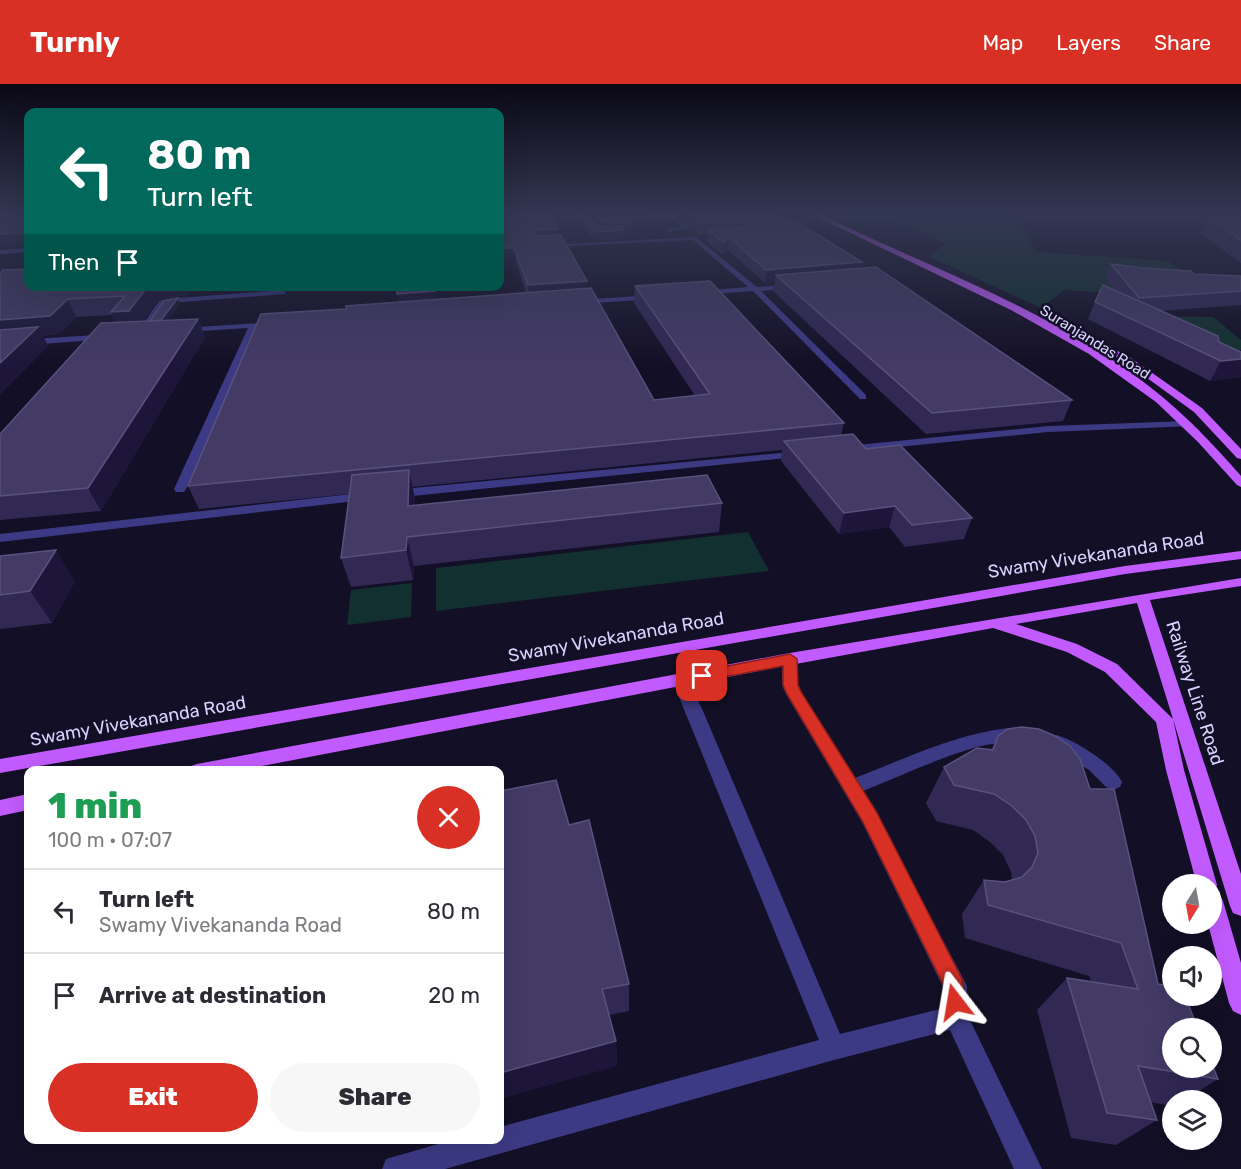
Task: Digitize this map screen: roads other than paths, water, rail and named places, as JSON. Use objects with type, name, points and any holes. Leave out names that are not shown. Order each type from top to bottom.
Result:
[{"type":"main road","name":"Suranjandas Road","points":[[918,264],[1036,320],[1129,376],[1188,424],[1241,483]]},
{"type":"main road","name":"Suranjandas Road","points":[[936,264],[1051,317],[1128,360],[1198,410],[1241,456]]},
{"type":"main road","name":"Swamy Vivekananda Road","points":[[0,766],[1125,570],[1241,555]]},
{"type":"main road","points":[[224,766],[790,659],[1142,597],[1241,582]]},
{"type":"main road","name":"Railway Line Road","points":[[1142,597],[1241,906]]},
{"type":"main road","points":[[991,624],[1034,634],[1072,648],[1111,668],[1164,719],[1175,770],[1205,874]]},
{"type":"main road","points":[[0,808],[24,803]]},
{"type":"main road","points":[[1221,934],[1241,1003]]},
{"type":"lane","points":[[725,264],[755,289],[863,397]]},
{"type":"lane","points":[[686,294],[801,286]]},
{"type":"lane","points":[[162,303],[177,299],[283,292]]},
{"type":"lane","points":[[141,333],[168,295]]},
{"type":"lane","points":[[570,303],[663,296]]},
{"type":"lane","points":[[173,331],[289,323]]},
{"type":"lane","points":[[180,489],[254,325]]},
{"type":"lane","points":[[129,334],[152,333]]},
{"type":"lane","points":[[0,344],[117,335]]},
{"type":"lane","points":[[834,450],[1048,429],[1188,424]]},
{"type":"lane","points":[[0,538],[360,497],[810,453]]},
{"type":"lane","points":[[790,659],[790,685],[794,694],[869,816],[955,986],[956,1017],[1028,1169]]},
{"type":"lane","points":[[680,681],[695,711],[834,1048]]},
{"type":"lane","points":[[852,787],[1000,733],[1023,734],[1056,742],[1095,765],[1113,782]]},
{"type":"lane","points":[[504,1139],[834,1048],[956,1017]]},
{"type":"lane","points":[[396,1169],[486,1144]]}]
